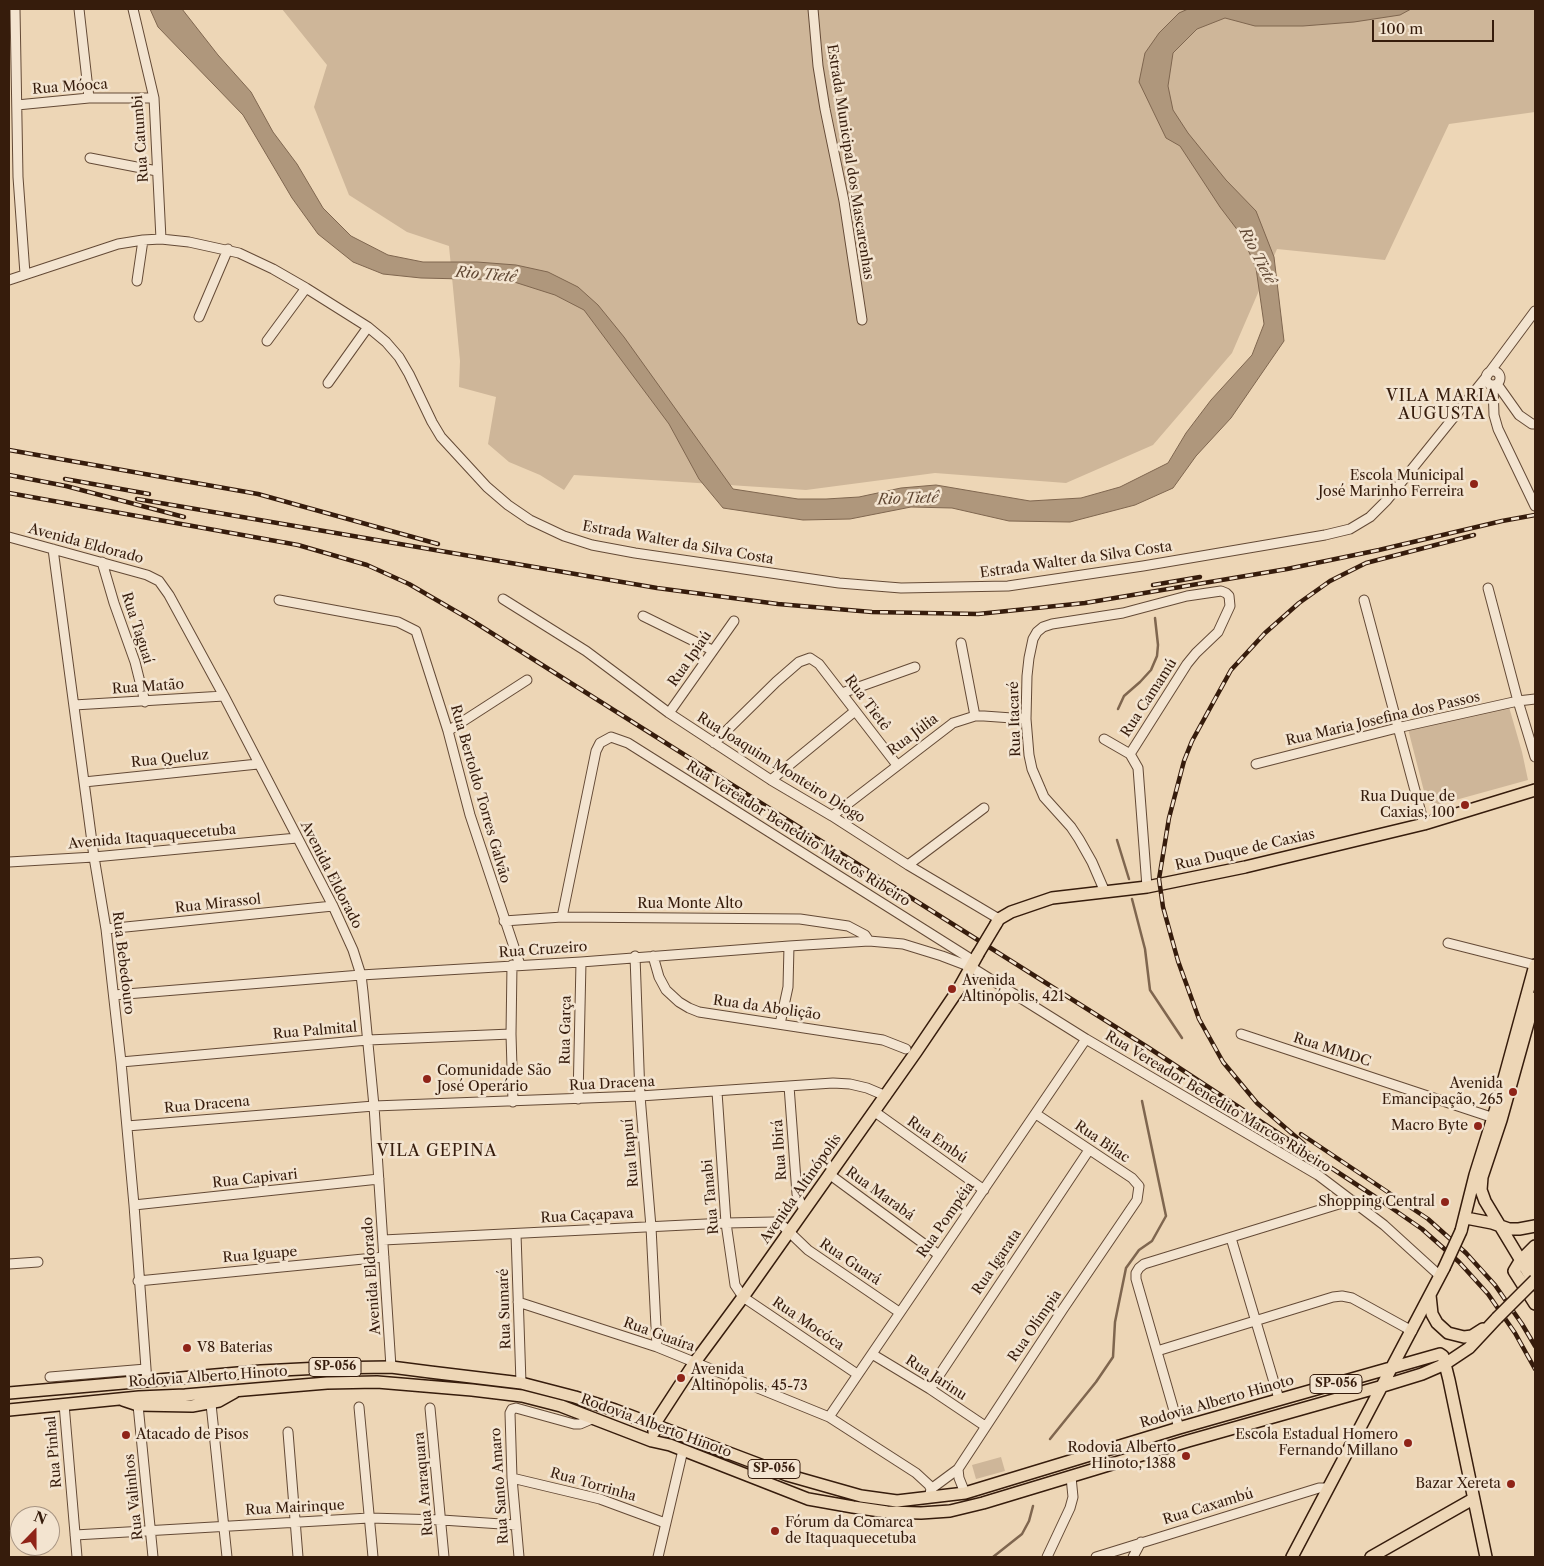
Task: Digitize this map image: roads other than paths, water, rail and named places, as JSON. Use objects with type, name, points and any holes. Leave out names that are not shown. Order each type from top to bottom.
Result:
[{"type":"main road","name":"Rua Duque de Caxias","points":[[998,921],[1010,912],[1052,898],[1147,887],[1245,867],[1424,824],[1535,790]]},
{"type":"main road","points":[[974,961],[998,921]]},
{"type":"main road","name":"Avenida Altinópolis","points":[[652,1441],[654,1425],[695,1362],[886,1096],[937,1021],[974,961]]},
{"type":"main road","points":[[1534,1301],[1500,1226],[1482,1195],[1481,1184],[1535,965]]},
{"type":"main road","points":[[1292,1557],[1412,1331],[1461,1232],[1466,1218],[1475,1175],[1497,1119],[1535,998]]},
{"type":"main road","points":[[1466,1218],[1519,1229],[1535,1226]]},
{"type":"main road","points":[[1517,1266],[1534,1247]]},
{"type":"main road","points":[[1534,1247],[1531,1258],[1535,1268]]},
{"type":"main road","points":[[1517,1266],[1535,1284]]},
{"type":"main road","name":"Rodovia Alberto Hinoto","points":[[9,1410],[119,1399],[327,1383],[377,1382],[522,1396],[561,1406],[808,1498],[853,1507],[902,1513],[950,1511],[983,1503],[1422,1374],[1445,1364],[1469,1348],[1492,1322],[1535,1280]]},
{"type":"main road","points":[[1430,1293],[1432,1314],[1437,1323],[1448,1333],[1464,1337],[1472,1336],[1492,1322]]},
{"type":"main road","name":"Rodovia Alberto Hinoto","points":[[9,1393],[261,1371],[391,1367],[521,1383],[575,1397],[787,1474],[861,1496],[896,1501],[930,1494],[965,1494],[1179,1428],[1438,1353],[1443,1356],[1445,1364]]},
{"type":"main road","points":[[1445,1364],[1486,1557]]},
{"type":"main road","points":[[119,1399],[138,1405],[192,1406],[211,1404],[240,1389]]},
{"type":"main road","points":[[683,1450],[685,1445],[691,1442],[727,1456],[741,1457]]},
{"type":"main road","points":[[1371,1557],[1474,1499]]},
{"type":"street","points":[[15,9],[18,177],[25,274]]},
{"type":"street","points":[[79,9],[89,98]]},
{"type":"street","name":"Rua Catumbi","points":[[133,9],[154,98],[161,239]]},
{"type":"street","name":"Estrada Municipal dos Mascarenhas","points":[[813,9],[823,101],[844,201],[862,320]]},
{"type":"street","name":"Rua Móoca","points":[[17,105],[89,98],[154,98]]},
{"type":"street","points":[[90,158],[157,170]]},
{"type":"street","name":"Estrada Walter da Silva Costa","points":[[9,280],[118,244],[143,240],[161,239],[228,249],[273,269],[306,288],[368,328],[386,342],[399,357],[409,374],[441,437],[487,487],[530,520],[564,536],[592,545],[710,565],[839,583],[901,588],[1008,586],[1143,566],[1325,535],[1350,529],[1370,517],[1387,500],[1488,374],[1535,311]]},
{"type":"street","points":[[137,281],[143,240]]},
{"type":"street","points":[[199,317],[228,249]]},
{"type":"street","points":[[267,341],[306,288]]},
{"type":"street","points":[[328,384],[368,328]]},
{"type":"street","points":[[1471,394],[1494,385],[1500,378],[1499,374],[1504,351]]},
{"type":"street","points":[[1499,374],[1492,372],[1488,374],[1487,383],[1494,385],[1519,415],[1535,424]]},
{"type":"street","points":[[1494,385],[1494,415],[1498,429],[1535,506]]},
{"type":"street","name":"Avenida Eldorado","points":[[9,537],[147,575],[159,581],[169,594],[224,696],[333,906],[353,950],[360,975],[374,1106],[391,1367]]},
{"type":"street","name":"Rua Bebedouro","points":[[53,549],[114,995],[134,1205],[138,1281],[147,1382]]},
{"type":"street","name":"Rua Taguaí","points":[[102,562],[146,702]]},
{"type":"street","points":[[1488,588],[1518,701],[1535,756]]},
{"type":"street","name":"Rua Itacaré","points":[[1105,892],[1092,862],[1079,839],[1071,827],[1044,797],[1038,785],[1029,755],[1026,719],[1028,667],[1036,632],[1052,624],[1123,613],[1205,593],[1221,591],[1226,592],[1229,596]]},
{"type":"street","name":"Rua Camamú","points":[[1147,887],[1140,780],[1138,768],[1130,754],[1187,664],[1218,632],[1230,606],[1229,596]]},
{"type":"street","name":"Rua Bertoldo Torres Galvão","points":[[279,600],[398,622],[416,631],[448,731],[470,815],[516,965]]},
{"type":"street","name":"Rua Joaquim Monteiro Diogo","points":[[503,600],[586,651],[669,713],[771,780],[832,816],[998,921]]},
{"type":"street","points":[[1364,600],[1424,824]]},
{"type":"street","points":[[642,616],[712,650]]},
{"type":"street","name":"Rua Ipiaú","points":[[669,713],[734,621]]},
{"type":"street","points":[[961,643],[974,716]]},
{"type":"street","name":"Rua Tietê","points":[[714,743],[776,682],[799,662],[807,658],[814,659],[897,765]]},
{"type":"street","points":[[842,693],[915,667]]},
{"type":"street","points":[[448,731],[527,680]]},
{"type":"street","name":"Rua Matão","points":[[74,705],[224,696]]},
{"type":"street","name":"Rua Maria Josefina dos Passos","points":[[1256,764],[1397,728],[1518,701],[1535,699]]},
{"type":"street","points":[[771,780],[855,711]]},
{"type":"street","name":"Rua Júlia","points":[[832,816],[953,723],[974,716],[1026,719]]},
{"type":"street","name":"Rua Vereador Benedito Marcos Ribeiro","points":[[562,917],[596,751],[600,743],[605,739],[615,738],[628,743],[974,961],[1086,1039],[1318,1175],[1442,1272]]},
{"type":"street","points":[[1104,739],[1130,754]]},
{"type":"street","name":"Rua Queluz","points":[[84,782],[258,764]]},
{"type":"street","points":[[908,865],[984,808]]},
{"type":"street","name":"Avenida Itaquaquecetuba","points":[[9,862],[94,857],[297,838]]},
{"type":"street","name":"Rua Mirassol","points":[[106,929],[333,906]]},
{"type":"street","name":"Rua Monte Alto","points":[[504,921],[562,917],[800,919],[848,926],[865,934],[869,941]]},
{"type":"street","name":"Rua Cruzeiro","points":[[114,995],[360,975],[581,962],[635,956],[869,941],[903,944],[942,956],[974,961]]},
{"type":"street","points":[[1448,942],[1535,965]]},
{"type":"street","points":[[780,1024],[788,988],[789,946]]},
{"type":"street","name":"Rua Itapuí","points":[[635,956],[640,1096],[651,1226],[657,1347]]},
{"type":"street","name":"Rua da Abolição","points":[[653,956],[659,977],[666,990],[679,1002],[699,1012],[884,1040],[906,1049]]},
{"type":"street","name":"Rua Garça","points":[[578,1099],[581,962]]},
{"type":"street","points":[[513,1102],[511,1034],[516,965]]},
{"type":"street","name":"Rua Palmital","points":[[121,1062],[368,1040],[511,1034]]},
{"type":"street","name":"Rua MMDC","points":[[1241,1034],[1497,1119]]},
{"type":"street","name":"Rua Pompéia","points":[[829,1417],[1086,1039]]},
{"type":"street","name":"Rua Dracena","points":[[127,1126],[374,1106],[640,1096],[833,1083],[867,1088],[886,1096]]},
{"type":"street","name":"Rua Ibirá","points":[[789,1086],[797,1194],[804,1209]]},
{"type":"street","name":"Rua Tanabi","points":[[717,1092],[726,1223],[735,1285],[743,1297]]},
{"type":"street","name":"Rua Embú","points":[[874,1112],[984,1190]]},
{"type":"street","name":"Rua Bilac","points":[[1036,1114],[1132,1178],[1139,1186],[1137,1200]]},
{"type":"street","name":"Rua Igarata","points":[[930,1389],[1089,1150]]},
{"type":"street","name":"Rua Marabá","points":[[829,1174],[939,1254]]},
{"type":"street","name":"Rua Capivari","points":[[134,1205],[379,1180]]},
{"type":"street","name":"Rua Olímpia","points":[[930,1494],[958,1469],[1137,1200]]},
{"type":"street","points":[[1179,1428],[1136,1280],[1139,1268],[1144,1264],[1352,1200]]},
{"type":"street","name":"Rua Caçapava","points":[[383,1240],[651,1226],[774,1222],[790,1232]]},
{"type":"street","name":"Rua Guará","points":[[790,1232],[808,1250],[899,1312]]},
{"type":"street","name":"Rua Sumaré","points":[[516,1234],[521,1383]]},
{"type":"street","points":[[1231,1238],[1279,1399]]},
{"type":"street","name":"Rua Iguape","points":[[138,1281],[384,1257]]},
{"type":"street","points":[[9,1264],[38,1262]]},
{"type":"street","points":[[1157,1351],[1332,1297],[1342,1296],[1352,1298],[1412,1331]]},
{"type":"street","name":"Rua Mocóca","points":[[743,1297],[857,1374]]},
{"type":"street","name":"Rua Guaíra","points":[[518,1302],[657,1347],[829,1417],[923,1478],[930,1494]]},
{"type":"street","name":"Rua Jarinu","points":[[872,1354],[930,1389],[985,1426]]},
{"type":"street","points":[[50,1378],[146,1369]]},
{"type":"street","name":"Rua Pinhal","points":[[64,1404],[77,1557]]},
{"type":"street","points":[[211,1404],[227,1557]]},
{"type":"street","name":"Rua Valinhos","points":[[138,1405],[153,1557]]},
{"type":"street","points":[[359,1406],[373,1557]]},
{"type":"street","name":"Rua Araraquara","points":[[430,1408],[444,1557]]},
{"type":"street","name":"Rua Santo Amaro","points":[[522,1556],[516,1525],[512,1478],[509,1418],[512,1409],[525,1409],[574,1424],[580,1424],[594,1418]]},
{"type":"street","points":[[288,1432],[298,1557]]},
{"type":"street","points":[[658,1557],[683,1450]]},
{"type":"street","points":[[958,1469],[965,1494]]},
{"type":"street","points":[[1047,1557],[1070,1508],[1073,1497],[1071,1477]]},
{"type":"street","name":"Rua Torrinha","points":[[512,1478],[600,1499],[665,1523]]},
{"type":"street","name":"Rua Caxambú","points":[[1096,1557],[1319,1488],[1328,1488]]},
{"type":"street","name":"Rua Mairinque","points":[[75,1535],[369,1518],[516,1525]]},
{"type":"street","points":[[1133,1557],[1141,1542]]},
{"type":"water","name":"Rio Tietê","points":[[150,9],[182,9],[218,55],[251,92],[273,132],[297,164],[323,208],[351,236],[388,255],[423,262],[477,262],[516,265],[548,272],[578,287],[598,305],[624,337],[733,489],[798,499],[826,499],[859,497],[901,488],[936,485],[1030,501],[1081,498],[1120,487],[1168,463],[1186,433],[1211,400],[1252,355],[1264,324],[1256,268],[1242,236],[1220,207],[1180,146],[1166,138],[1139,82],[1145,53],[1159,33],[1179,13],[1188,9],[1411,9],[1400,15],[1354,22],[1303,26],[1255,26],[1225,18],[1197,29],[1173,53],[1168,86],[1173,110],[1188,133],[1226,180],[1256,211],[1274,257],[1284,341],[1231,418],[1196,456],[1173,488],[1135,505],[1070,522],[1009,521],[952,508],[911,507],[850,519],[803,520],[723,508],[699,479],[669,424],[584,310],[555,295],[508,280],[421,278],[383,274],[353,262],[318,234],[292,198],[243,115],[158,27]]},
{"type":"waterway","points":[[1118,709],[1124,696],[1151,670],[1157,656],[1158,645],[1155,618]]},
{"type":"waterway","points":[[1117,840],[1129,879]]},
{"type":"waterway","points":[[1132,899],[1145,949],[1150,990],[1182,1038]]},
{"type":"waterway","points":[[1050,1439],[1096,1382],[1113,1357],[1115,1322],[1126,1268],[1139,1250],[1152,1241],[1166,1216],[1142,1101]]},
{"type":"waterway","points":[[993,1557],[1022,1534],[1029,1521],[1033,1506]]},
{"type":"railway","points":[[9,450],[258,494],[438,544]]},
{"type":"railway","points":[[9,475],[66,486],[184,517]]},
{"type":"railway","points":[[65,479],[149,494]]},
{"type":"railway","points":[[9,493],[298,545],[367,565],[409,584],[471,620],[1149,1048],[1422,1229],[1459,1262],[1488,1294],[1515,1333],[1535,1369]]},
{"type":"railway","points":[[137,499],[657,588],[778,604],[872,612],[978,614],[1085,603],[1287,569],[1535,515]]},
{"type":"railway","points":[[1304,1144],[1257,1103],[1223,1062],[1199,1019],[1178,961],[1163,907],[1159,879],[1169,818],[1184,761],[1192,741],[1231,670],[1265,633],[1299,603],[1330,581],[1366,563],[1474,535]]},
{"type":"railway","points":[[1153,585],[1200,577]]},
{"type":"railway","points":[[1301,1134],[1428,1219],[1466,1253],[1495,1285],[1535,1346]]},
{"type":"place","name":"Escola Municipal José Marinho Ferreira","points":[[1474,484]]},
{"type":"place","name":"Rua Duque de Caxias, 100","points":[[1465,805]]},
{"type":"place","name":"Avenida Altinópolis, 421","points":[[952,989]]},
{"type":"place","name":"Comunidade São José Operário","points":[[427,1079]]},
{"type":"place","name":"Avenida Emancipação, 265","points":[[1513,1092]]},
{"type":"place","name":"Macro Byte","points":[[1478,1126]]},
{"type":"place","name":"Shopping Central","points":[[1445,1202]]},
{"type":"place","name":"V8 Baterias","points":[[187,1348]]},
{"type":"place","name":"Avenida Altinópolis, 45-73","points":[[681,1378]]},
{"type":"place","name":"Atacado de Pisos","points":[[126,1435]]},
{"type":"place","name":"Escola Estadual Homero Fernando Millano","points":[[1408,1443]]},
{"type":"place","name":"Rodovia Alberto Hinoto, 1388","points":[[1186,1456]]},
{"type":"place","name":"Bazar Xereta","points":[[1511,1484]]},
{"type":"place","name":"Fórum da Comarca de Itaquaquecetuba","points":[[775,1531]]},
{"type":"district","name":"VILA MARIA AUGUSTA","points":[[1442,405]]},
{"type":"district","name":"VILA GEPINA","points":[[437,1151]]}]
